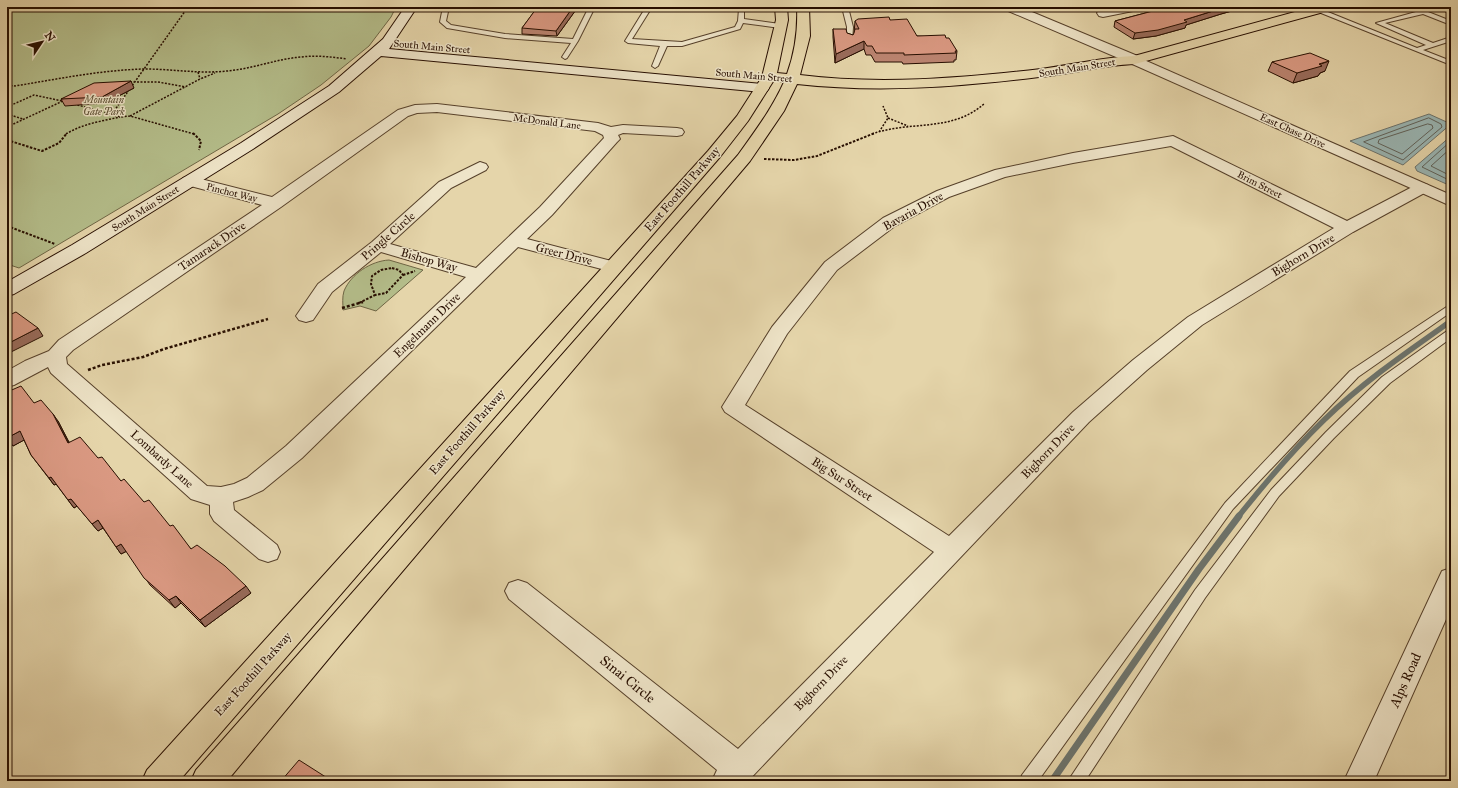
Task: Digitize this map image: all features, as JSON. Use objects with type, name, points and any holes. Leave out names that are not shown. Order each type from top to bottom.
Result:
[{"type":"main road","points":[[383,47],[411,7]]},
{"type":"main road","points":[[207,781],[534,399],[744,158],[770,122],[777,84],[776,51],[782,20],[781,7]]},
{"type":"main road","points":[[777,84],[802,44],[805,20],[803,7]]},
{"type":"main road","name":"South Main Street","points":[[383,47],[507,64],[777,84],[934,82],[1041,73],[1112,60],[1135,60],[1323,8]]},
{"type":"main road","name":"South Main Street","points":[[7,290],[79,249],[189,180],[247,146],[334,89],[383,47],[565,57],[655,66],[777,84]]},
{"type":"main road","points":[[507,64],[526,61],[555,64],[562,62],[565,57]]},
{"type":"main road","name":"East Chase Drive","points":[[1135,60],[1451,202]]},
{"type":"main road","name":"East Foothill Parkway","points":[[158,781],[714,154],[743,118],[777,84]]},
{"type":"main road","points":[[534,399],[569,339],[620,282],[623,272],[614,267]]},
{"type":"street","points":[[1010,7],[1135,60]]},
{"type":"street","points":[[1103,13],[1134,7]]},
{"type":"street","name":"McDonald Lane","points":[[415,109],[438,108],[598,127],[609,132],[623,129],[677,132]]},
{"type":"street","name":"Tamarack Drive","points":[[7,380],[32,366],[56,356],[66,345],[275,203],[393,118],[403,112],[415,109]]},
{"type":"street","name":"Engelmann Drive","points":[[221,496],[240,491],[255,484],[294,452],[546,211],[612,139],[609,132]]},
{"type":"street","name":"Brim Street","points":[[1173,141],[1347,228]]},
{"type":"street","name":"Bavaria Drive","points":[[734,407],[779,331],[831,266],[889,222],[943,194],[1001,173],[1073,158],[1173,141]]},
{"type":"street","name":"Pringle Circle","points":[[306,316],[326,288],[378,246],[445,185],[480,168]]},
{"type":"street","name":"Pinchot Way","points":[[189,180],[275,203]]},
{"type":"street","name":"Bighorn Drive","points":[[732,774],[1081,417],[1140,365],[1196,321],[1347,228],[1422,188]]},
{"type":"street","name":"Greer Drive","points":[[514,241],[614,267]]},
{"type":"street","name":"Bishop Way","points":[[378,246],[480,275]]},
{"type":"street","name":"Lombardy Lane","points":[[56,356],[58,368],[199,493],[210,496],[221,496]]},
{"type":"street","name":"Big Sur Street","points":[[734,407],[951,550]]},
{"type":"street","points":[[221,496],[222,514],[268,552]]},
{"type":"street","name":"Alps Road","points":[[1359,781],[1450,585]]},
{"type":"street","name":"Sinai Circle","points":[[518,591],[732,774]]},
{"type":"lane","points":[[446,7],[443,22],[449,27],[505,36],[575,41]]},
{"type":"lane","points":[[565,57],[592,7]]},
{"type":"lane","points":[[649,7],[628,41],[682,44],[738,28],[741,21],[742,7],[735,7]]},
{"type":"lane","points":[[845,7],[850,27],[850,41]]},
{"type":"lane","points":[[1323,8],[1451,63]]},
{"type":"lane","points":[[1433,45],[1379,23],[1423,12],[1451,23]]},
{"type":"lane","points":[[741,21],[780,26]]},
{"type":"lane","points":[[1418,50],[1451,40]]},
{"type":"lane","points":[[655,66],[664,44]]},
{"type":"lane","points":[[1028,781],[1230,506],[1354,374],[1451,307]]},
{"type":"lane","points":[[1076,781],[1200,594],[1275,493],[1330,435],[1386,380],[1451,333]]},
{"type":"path","points":[[112,114],[188,7]]},
{"type":"path","points":[[7,85],[15,86],[79,75],[145,69],[198,72],[244,70],[293,58],[308,56],[353,59]]},
{"type":"path","points":[[198,72],[200,79]]},
{"type":"path","points":[[7,140],[42,151],[59,143],[66,134],[74,129],[99,121],[130,116],[200,79],[218,72]]},
{"type":"path","points":[[129,82],[170,83],[186,87]]},
{"type":"path","points":[[7,107],[34,94],[121,117]]},
{"type":"path","points":[[7,127],[69,99]]},
{"type":"path","points":[[764,159],[784,160],[823,155],[879,132],[960,119],[975,112],[985,103]]},
{"type":"path","points":[[883,106],[888,118],[910,126]]},
{"type":"path","points":[[7,114],[23,119]]},
{"type":"path","points":[[130,116],[193,133],[201,141],[199,150]]},
{"type":"path","points":[[879,132],[888,118]]},
{"type":"path","points":[[7,226],[57,245],[79,249]]},
{"type":"path","points":[[342,308],[364,302],[375,295],[386,293],[403,274],[402,272],[395,268],[384,269],[374,273],[371,279],[371,284],[375,295]]},
{"type":"path","points":[[88,371],[102,364],[143,357],[164,349],[268,319]]},
{"type":"green space","name":"Mountain Gate Park","points":[[7,7],[396,7],[391,17],[369,46],[321,85],[278,114],[19,268],[7,264]]},
{"type":"green space","points":[[389,260],[423,270],[376,311],[360,306],[343,310],[344,291],[351,279],[362,270],[375,263]]},
{"type":"water","points":[[1429,114],[1451,124],[1403,165],[1350,141]]},
{"type":"water","points":[[1451,136],[1451,186],[1417,171],[1415,167]]},
{"type":"building","points":[[535,7],[573,7],[556,31],[522,28],[536,9],[534,9]]},
{"type":"building","points":[[1168,7],[1226,7],[1184,20],[1187,22],[1158,30],[1135,33],[1115,21]]},
{"type":"building","points":[[889,17],[890,20],[907,19],[917,36],[945,35],[946,38],[949,38],[957,51],[955,51],[956,53],[904,55],[904,53],[876,53],[872,46],[867,46],[864,41],[836,54],[833,29],[846,29],[847,33],[853,35],[855,29],[859,29],[855,21],[858,19]]},
{"type":"building","points":[[1310,53],[1329,61],[1319,64],[1322,66],[1297,73],[1272,62]]},
{"type":"building","points":[[131,81],[102,97],[61,99],[94,83]]},
{"type":"building","points":[[16,312],[38,328],[7,344],[7,316]]},
{"type":"building","points":[[21,386],[34,403],[41,400],[53,414],[68,443],[80,437],[98,458],[102,457],[121,481],[124,479],[144,502],[149,500],[170,526],[173,525],[191,549],[197,545],[225,566],[246,586],[200,620],[176,596],[169,600],[144,578],[121,544],[116,547],[98,520],[92,524],[71,499],[68,500],[51,477],[49,478],[31,455],[20,431],[7,438],[7,392]]},
{"type":"building","points":[[299,760],[332,781],[281,781]]},
{"type":"waterway","points":[[1238,517],[1290,455],[1339,406],[1386,368],[1451,321]]},
{"type":"waterway","points":[[1052,781],[1199,569],[1239,516]]}]
